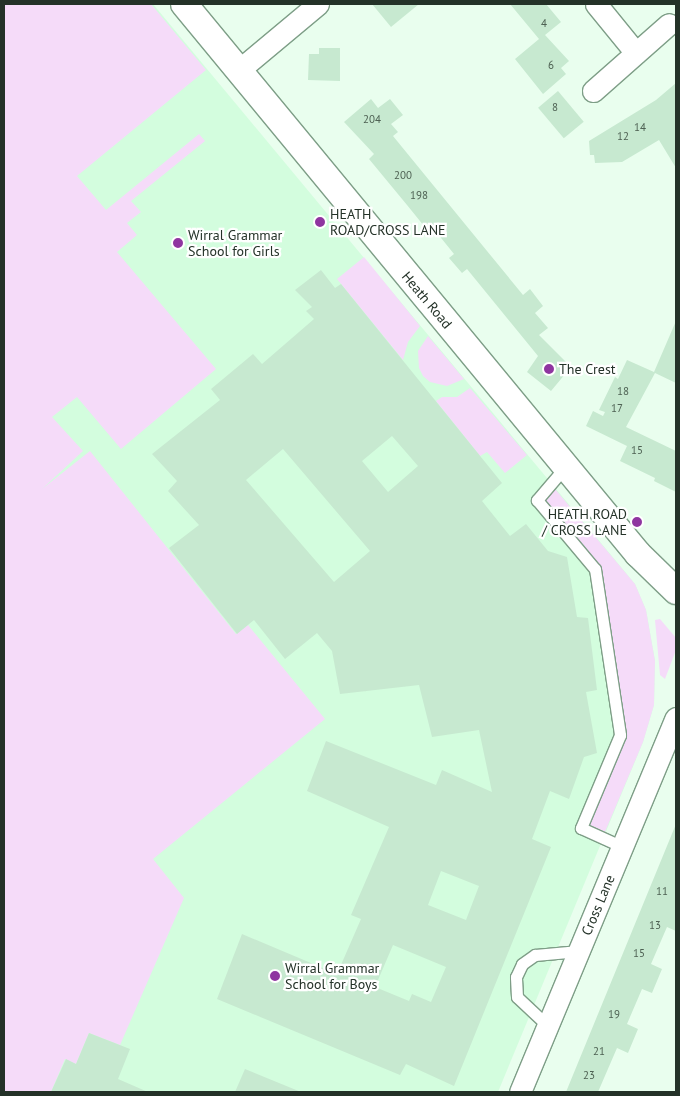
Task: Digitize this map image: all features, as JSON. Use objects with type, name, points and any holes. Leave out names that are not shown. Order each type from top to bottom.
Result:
[{"type":"street","name":"Heath Road","points":[[184,4],[638,554],[676,591]]},
{"type":"street","points":[[239,70],[318,4]]},
{"type":"street","points":[[596,4],[636,53]]},
{"type":"street","points":[[593,91],[669,24]]},
{"type":"street","name":"Cross Lane","points":[[520,1092],[676,718]]},
{"type":"lane","points":[[566,466],[537,500],[595,569],[620,735],[581,828],[623,847]]},
{"type":"lane","points":[[548,1026],[517,997],[516,977],[522,964],[535,955],[579,950]]},
{"type":"shaded area","name":"Wirral Grammar School for Girls","points":[[4,4],[153,4],[635,584],[646,610],[655,661],[654,705],[643,742],[498,1092],[4,1092]]},
{"type":"shaded area","points":[[4,4],[151,4],[206,70],[77,176],[106,210],[199,134],[205,141],[131,201],[141,212],[127,223],[137,235],[117,252],[216,369],[121,449],[77,397],[52,417],[83,451],[42,489],[90,451],[236,634],[248,625],[325,719],[153,859],[184,898],[120,1045],[89,1033],[76,1064],[65,1059],[51,1092],[4,1092]]},
{"type":"shaded area","points":[[364,257],[420,326],[408,342],[403,360],[337,279]]},
{"type":"shaded area","points":[[428,336],[464,379],[447,386],[430,382],[423,376],[419,368],[418,351]]},
{"type":"shaded area","points":[[470,388],[527,455],[505,473],[487,452],[480,456],[436,401],[442,397],[457,397]]},
{"type":"shaded area","points":[[550,483],[635,584],[646,610],[655,661],[654,705],[643,742],[605,832],[586,824],[617,753],[599,571],[544,503],[542,494]]},
{"type":"shaded area","points":[[660,619],[676,638],[676,650],[665,679],[660,675],[655,620]]},
{"type":"building","points":[[372,4],[419,4],[391,27]]},
{"type":"building","points":[[510,4],[546,4],[561,22],[545,35],[569,61],[561,68],[566,74],[543,94],[515,59],[539,39]]},
{"type":"building","points":[[319,48],[340,48],[340,81],[308,80],[309,54],[319,54]]},
{"type":"building","points":[[676,83],[676,168],[659,140],[622,162],[595,163],[594,155],[590,155],[589,141],[656,100]]},
{"type":"building","points":[[558,91],[584,122],[564,138],[538,108]]},
{"type":"building","points":[[371,99],[378,108],[390,99],[403,115],[391,124],[398,132],[393,136],[523,295],[530,289],[543,306],[535,313],[548,328],[539,335],[571,367],[551,391],[527,372],[538,356],[467,269],[462,273],[449,258],[454,254],[429,223],[424,226],[369,159],[374,154],[344,122]]},
{"type":"building","points":[[321,270],[335,288],[341,284],[502,483],[482,501],[510,536],[526,524],[548,551],[567,557],[577,617],[588,618],[597,690],[586,692],[597,753],[584,757],[569,799],[550,791],[532,839],[551,847],[454,1086],[406,1064],[400,1075],[217,999],[242,934],[337,974],[361,919],[351,915],[389,827],[307,791],[326,741],[436,785],[442,770],[492,792],[479,730],[432,737],[419,685],[340,694],[332,651],[317,633],[285,659],[254,620],[237,634],[169,548],[199,525],[168,491],[177,481],[152,454],[220,400],[211,389],[253,354],[262,364],[314,319],[306,311],[312,307],[295,290]],"holes":[[[392,436],[418,466],[388,492],[362,461]],[[283,449],[370,551],[334,582],[246,480]],[[441,871],[479,886],[466,920],[428,905]],[[393,945],[446,967],[431,1002],[412,994],[409,1001],[375,987]]]},
{"type":"building","points":[[676,321],[676,383],[655,373],[626,427],[676,451],[676,492],[654,481],[655,478],[620,461],[627,446],[586,426],[593,411],[603,416],[605,412],[599,410],[615,377],[618,379],[627,360],[654,372]]},
{"type":"building","points":[[676,824],[676,931],[667,927],[651,964],[662,969],[652,993],[642,989],[627,1024],[638,1029],[628,1053],[617,1048],[598,1092],[566,1092]]},
{"type":"building","points":[[89,1033],[130,1049],[118,1079],[148,1092],[51,1092],[66,1059],[76,1064]]},
{"type":"building","points":[[245,1069],[301,1092],[235,1092]]},
{"type":"place","name":"HEATH ROAD/CROSS LANE","points":[[320,222]]},
{"type":"place","name":"Wirral Grammar School for Girls","points":[[178,243]]},
{"type":"place","name":"The Crest","points":[[549,369]]},
{"type":"place","name":"HEATH ROAD / CROSS LANE","points":[[637,522]]},
{"type":"place","name":"Wirral Grammar School for Boys","points":[[275,976]]}]
